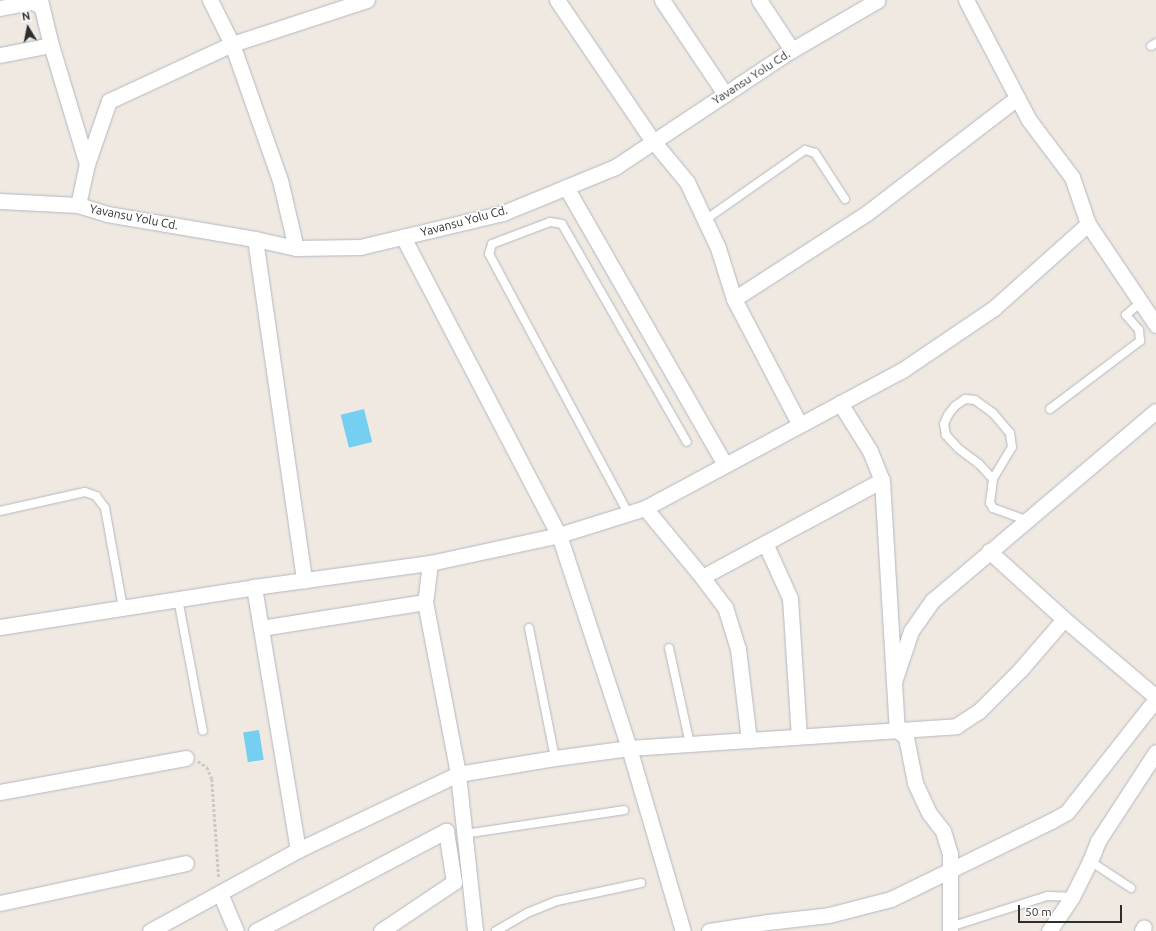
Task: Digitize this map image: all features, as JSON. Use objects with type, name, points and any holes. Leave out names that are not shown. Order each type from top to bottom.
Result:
[{"type":"street","points":[[210,0],[232,44],[280,180],[296,248]]},
{"type":"street","points":[[78,205],[87,164],[109,100],[232,44],[367,0]]},
{"type":"street","points":[[557,0],[653,141],[687,182],[718,248],[734,299],[800,424]]},
{"type":"street","points":[[662,0],[725,94]]},
{"type":"street","points":[[759,0],[792,50]]},
{"type":"street","name":"Yavansu Yolu Cd.","points":[[0,201],[78,205],[107,214],[255,239],[296,248],[360,247],[404,237],[503,213],[614,167],[792,50],[878,0]]},
{"type":"street","points":[[966,0],[1029,120],[1072,176],[1088,224],[1156,325]]},
{"type":"street","points":[[0,8],[32,2],[41,3],[51,45],[87,164]]},
{"type":"street","points":[[0,56],[51,45]]},
{"type":"street","points":[[734,299],[867,213],[1017,98]]},
{"type":"street","points":[[566,187],[725,465]]},
{"type":"street","points":[[0,627],[254,587],[430,563],[559,535],[645,508],[901,371],[994,308],[1088,224]]},
{"type":"street","points":[[404,237],[559,535],[629,748],[683,931]]},
{"type":"street","points":[[255,239],[304,581]]},
{"type":"street","points":[[840,403],[870,451],[882,480],[897,730],[906,737],[915,783],[929,813],[942,830],[950,854],[950,929]]},
{"type":"street","points":[[894,682],[911,631],[933,600],[989,550],[1156,411]]},
{"type":"street","points":[[702,577],[882,480]]},
{"type":"street","points":[[645,508],[725,607],[738,649],[749,740]]},
{"type":"street","points":[[765,543],[790,598],[799,736]]},
{"type":"street","points":[[709,931],[768,922],[829,916],[891,899],[1067,812],[1156,698],[1064,619],[989,550]]},
{"type":"street","points":[[430,563],[425,602],[458,774],[475,931]]},
{"type":"street","points":[[254,587],[298,850]]},
{"type":"street","points":[[261,628],[425,602]]},
{"type":"street","points":[[150,931],[298,850],[458,774],[555,758],[629,748],[956,726],[979,711],[1020,670],[1064,619]]},
{"type":"street","points":[[1049,931],[1072,897],[1098,841],[1156,752]]},
{"type":"street","points":[[0,792],[186,758]]},
{"type":"street","points":[[256,931],[446,831],[454,882],[381,931]]},
{"type":"street","points":[[0,904],[186,863]]},
{"type":"street","points":[[220,893],[236,931]]},
{"type":"lane","points":[[705,220],[805,150],[815,153],[845,199]]},
{"type":"lane","points":[[628,513],[489,254],[492,244],[550,222],[562,224],[687,442]]},
{"type":"lane","points":[[1050,409],[1140,342],[1139,330],[1126,315],[1141,302]]},
{"type":"lane","points":[[993,479],[979,464],[958,448],[946,435],[944,424],[948,415],[955,406],[965,399],[975,400],[993,413],[1010,433],[1012,447],[993,479],[990,503],[992,508],[1026,520]]},
{"type":"lane","points":[[0,511],[85,492],[96,496],[105,508],[123,608]]},
{"type":"lane","points":[[178,599],[204,731]]},
{"type":"lane","points":[[529,628],[555,758]]},
{"type":"lane","points":[[669,648],[690,744]]},
{"type":"lane","points":[[464,834],[624,810]]},
{"type":"lane","points":[[1090,861],[1131,888]]},
{"type":"lane","points":[[496,931],[527,913],[557,901],[641,883]]},
{"type":"lane","points":[[950,929],[1047,896],[1072,897]]},
{"type":"path","points":[[186,758],[192,758],[202,763],[211,773],[220,893]]},
{"type":"water","points":[[364,409],[372,442],[349,448],[341,415]]},
{"type":"water","points":[[259,730],[264,760],[248,762],[243,733]]}]
